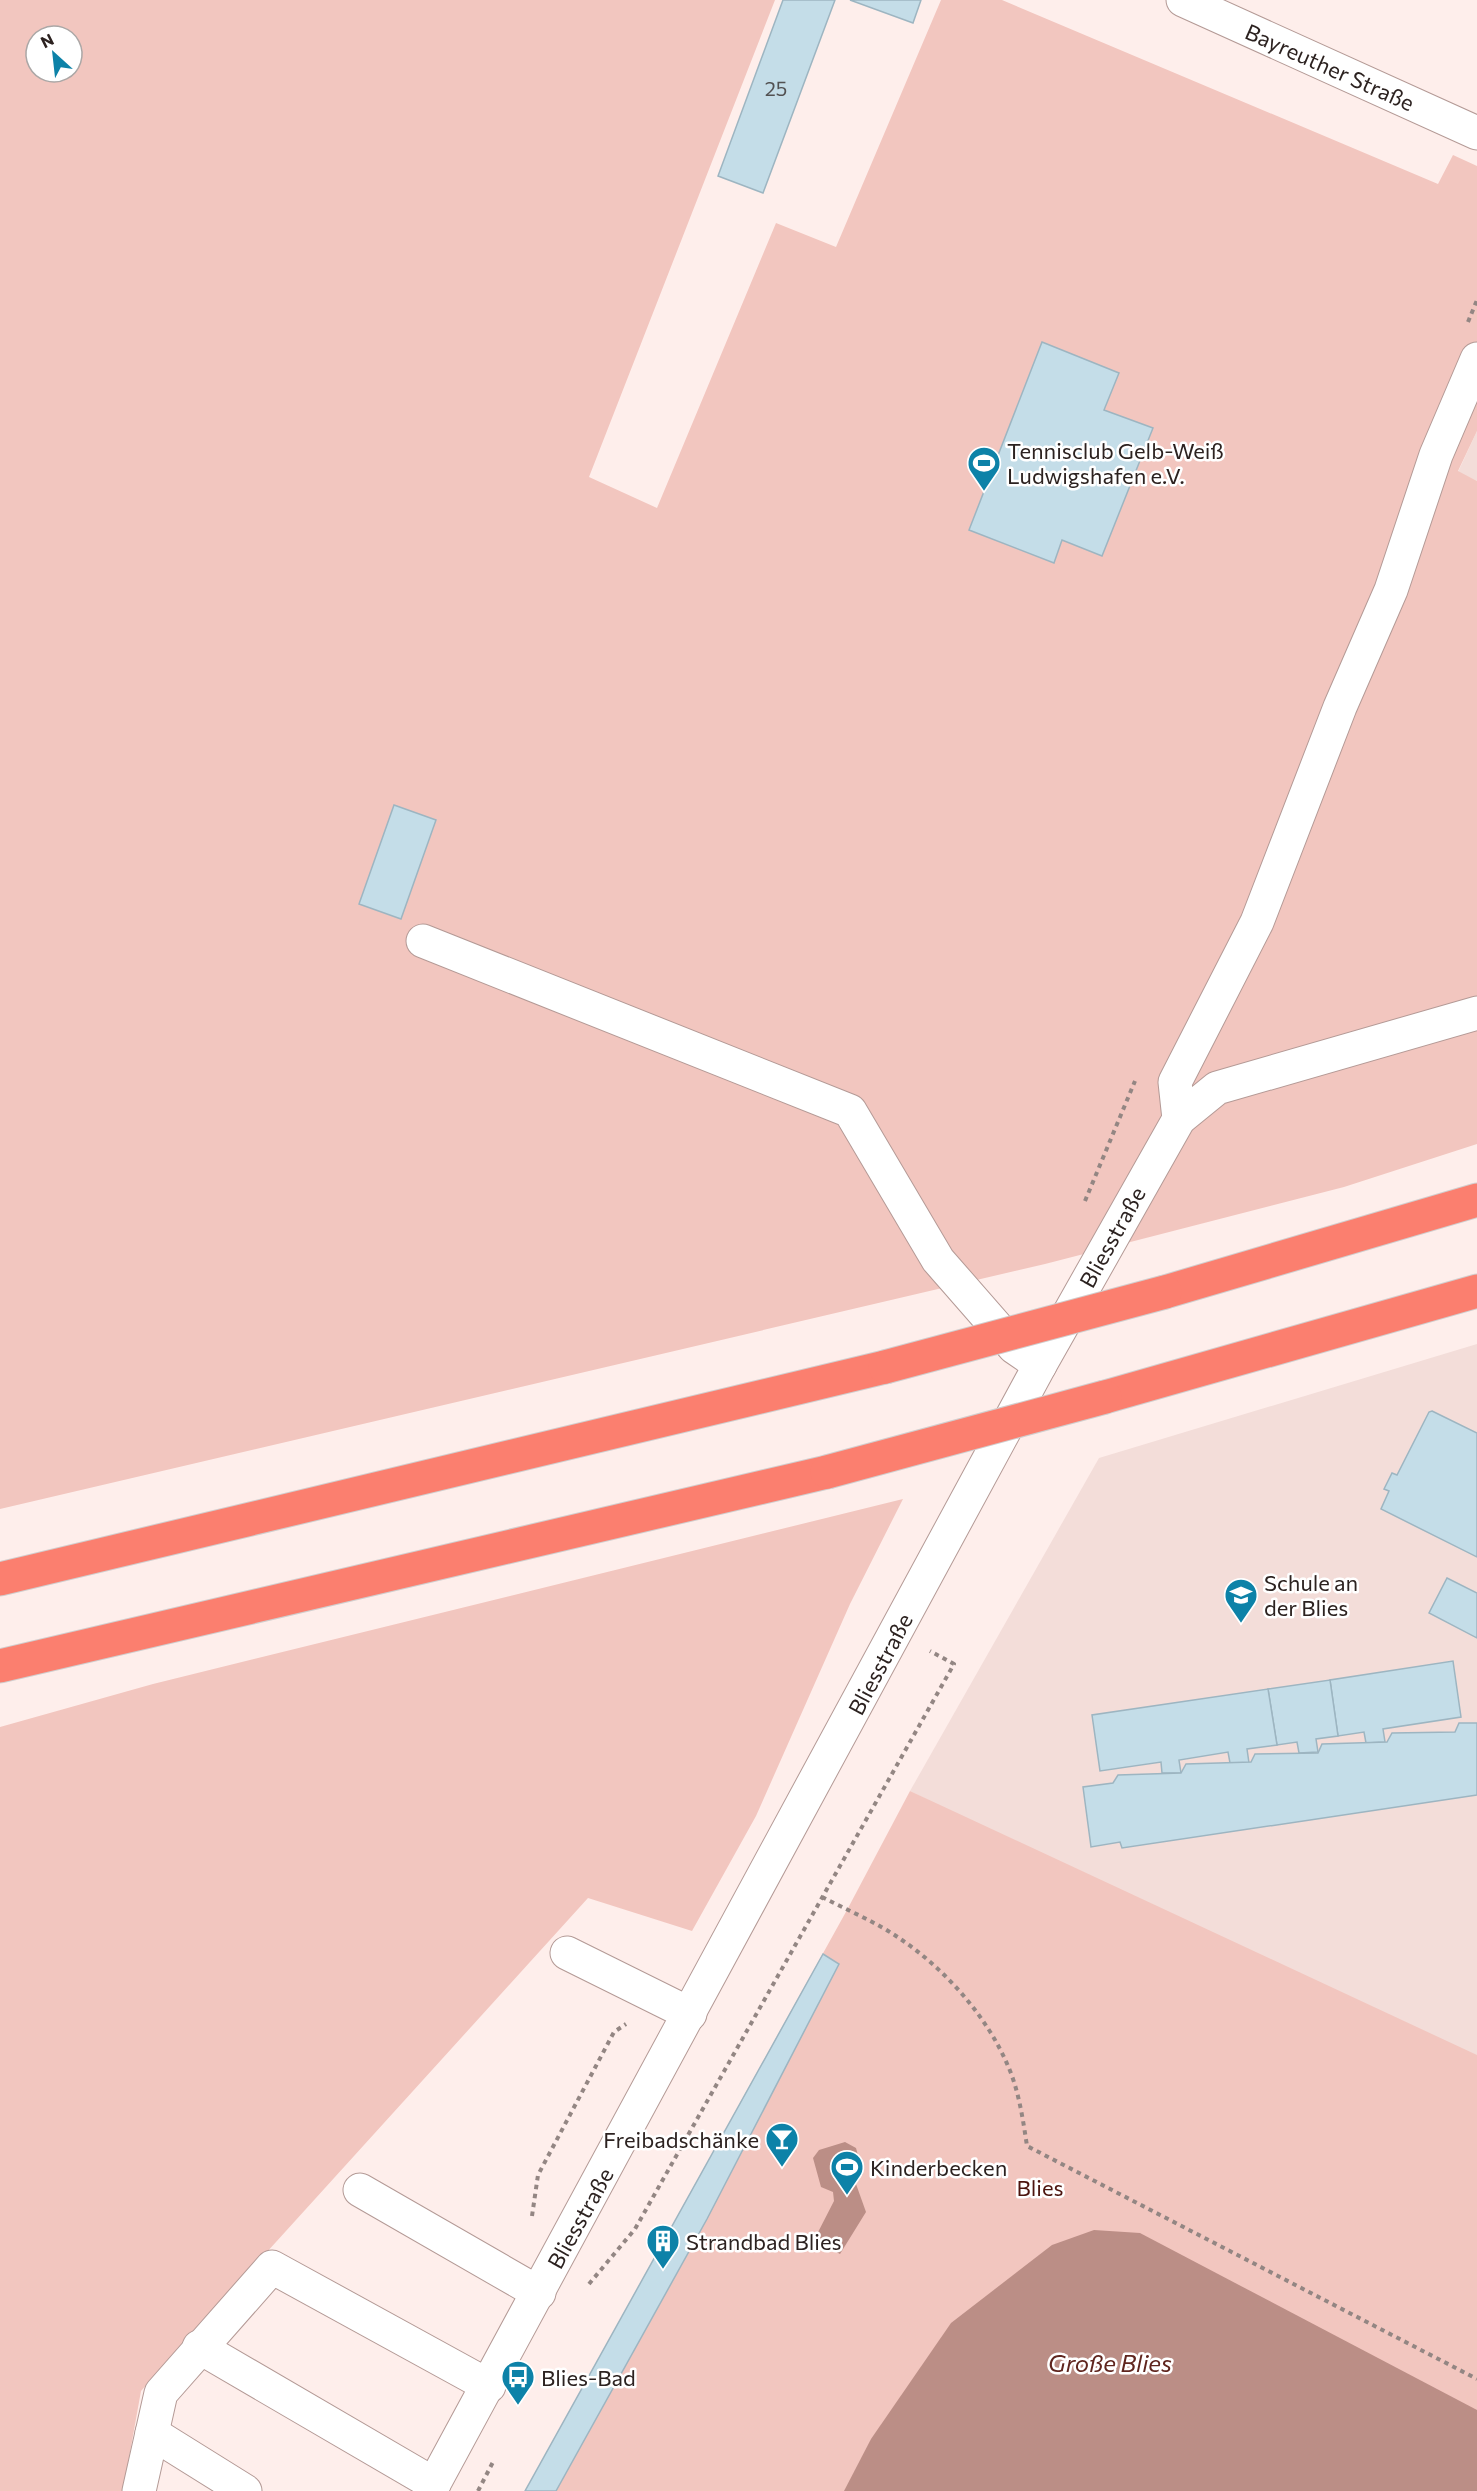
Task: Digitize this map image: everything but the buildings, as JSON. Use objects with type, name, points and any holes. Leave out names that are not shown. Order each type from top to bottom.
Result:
[{"type":"highway","points":[[0,1579],[885,1367],[1165,1292],[1477,1200]]},
{"type":"highway","points":[[0,1666],[827,1472],[1105,1397],[1477,1291]]},
{"type":"street","name":"Bayreuther Straße","points":[[1183,0],[1477,133]]},
{"type":"street","points":[[1179,1119],[1175,1082],[1257,922],[1340,707],[1391,590],[1436,455],[1477,359]]},
{"type":"street","points":[[423,941],[850,1111],[938,1260],[1014,1347],[1040,1365]]},
{"type":"street","name":"Bliesstraße","points":[[432,2487],[489,2386],[1040,1365],[1179,1119],[1217,1088],[1477,1013]]},
{"type":"street","points":[[567,1953],[690,2014]]},
{"type":"street","points":[[360,2190],[539,2293]]},
{"type":"street","points":[[139,2491],[161,2392],[272,2267],[489,2386]]},
{"type":"street","points":[[199,2347],[432,2487]]},
{"type":"street","points":[[152,2433],[245,2491]]},
{"type":"path","points":[[582,2293],[635,2229],[954,1664]]},
{"type":"path","points":[[822,1897],[897,1936],[922,1954],[957,1990],[986,2026],[1008,2066],[1020,2105],[1028,2146],[1477,2379]]},
{"type":"path","points":[[478,2491],[495,2460]]},
{"type":"shaded area","points":[[1477,431],[1477,481],[1458,472]]},
{"type":"shaded area","name":"Schule an der Blies","points":[[1477,1344],[1477,2074],[910,1791],[1099,1458]]},
{"type":"green space","points":[[0,0],[775,0],[589,477],[657,508],[776,223],[836,247],[941,0],[1002,0],[1438,184],[1453,155],[1477,166],[1477,431],[1458,471],[1477,481],[1477,1144],[1344,1187],[1045,1264],[0,1509]]},
{"type":"green space","points":[[903,1499],[850,1604],[756,1816],[692,1931],[588,1898],[141,2391],[123,2491],[0,2491],[0,1727],[153,1684]]},
{"type":"green space","name":"Blies","points":[[910,1791],[1477,2055],[1477,2491],[525,2491],[847,1910]]},
{"type":"water","name":"Kinderbecken","points":[[845,2142],[856,2148],[863,2174],[856,2184],[866,2212],[840,2254],[814,2240],[834,2201],[833,2192],[821,2187],[813,2158],[819,2150]]},
{"type":"water","name":"Große Blies","points":[[1094,2230],[1140,2233],[1477,2410],[1477,2491],[844,2491],[871,2439],[951,2323],[1052,2245]]},
{"type":"place","name":"Tennisclub Gelb-Weiß Ludwigshafen e.V.","points":[[984,492]]},
{"type":"place","name":"Schule an der Blies","points":[[1241,1624]]},
{"type":"place","name":"Freibadschänke","points":[[782,2168]]},
{"type":"place","name":"Kinderbecken","points":[[847,2196]]},
{"type":"place","name":"Strandbad Blies","points":[[663,2270]]},
{"type":"place","name":"Blies-Bad","points":[[518,2406]]}]
